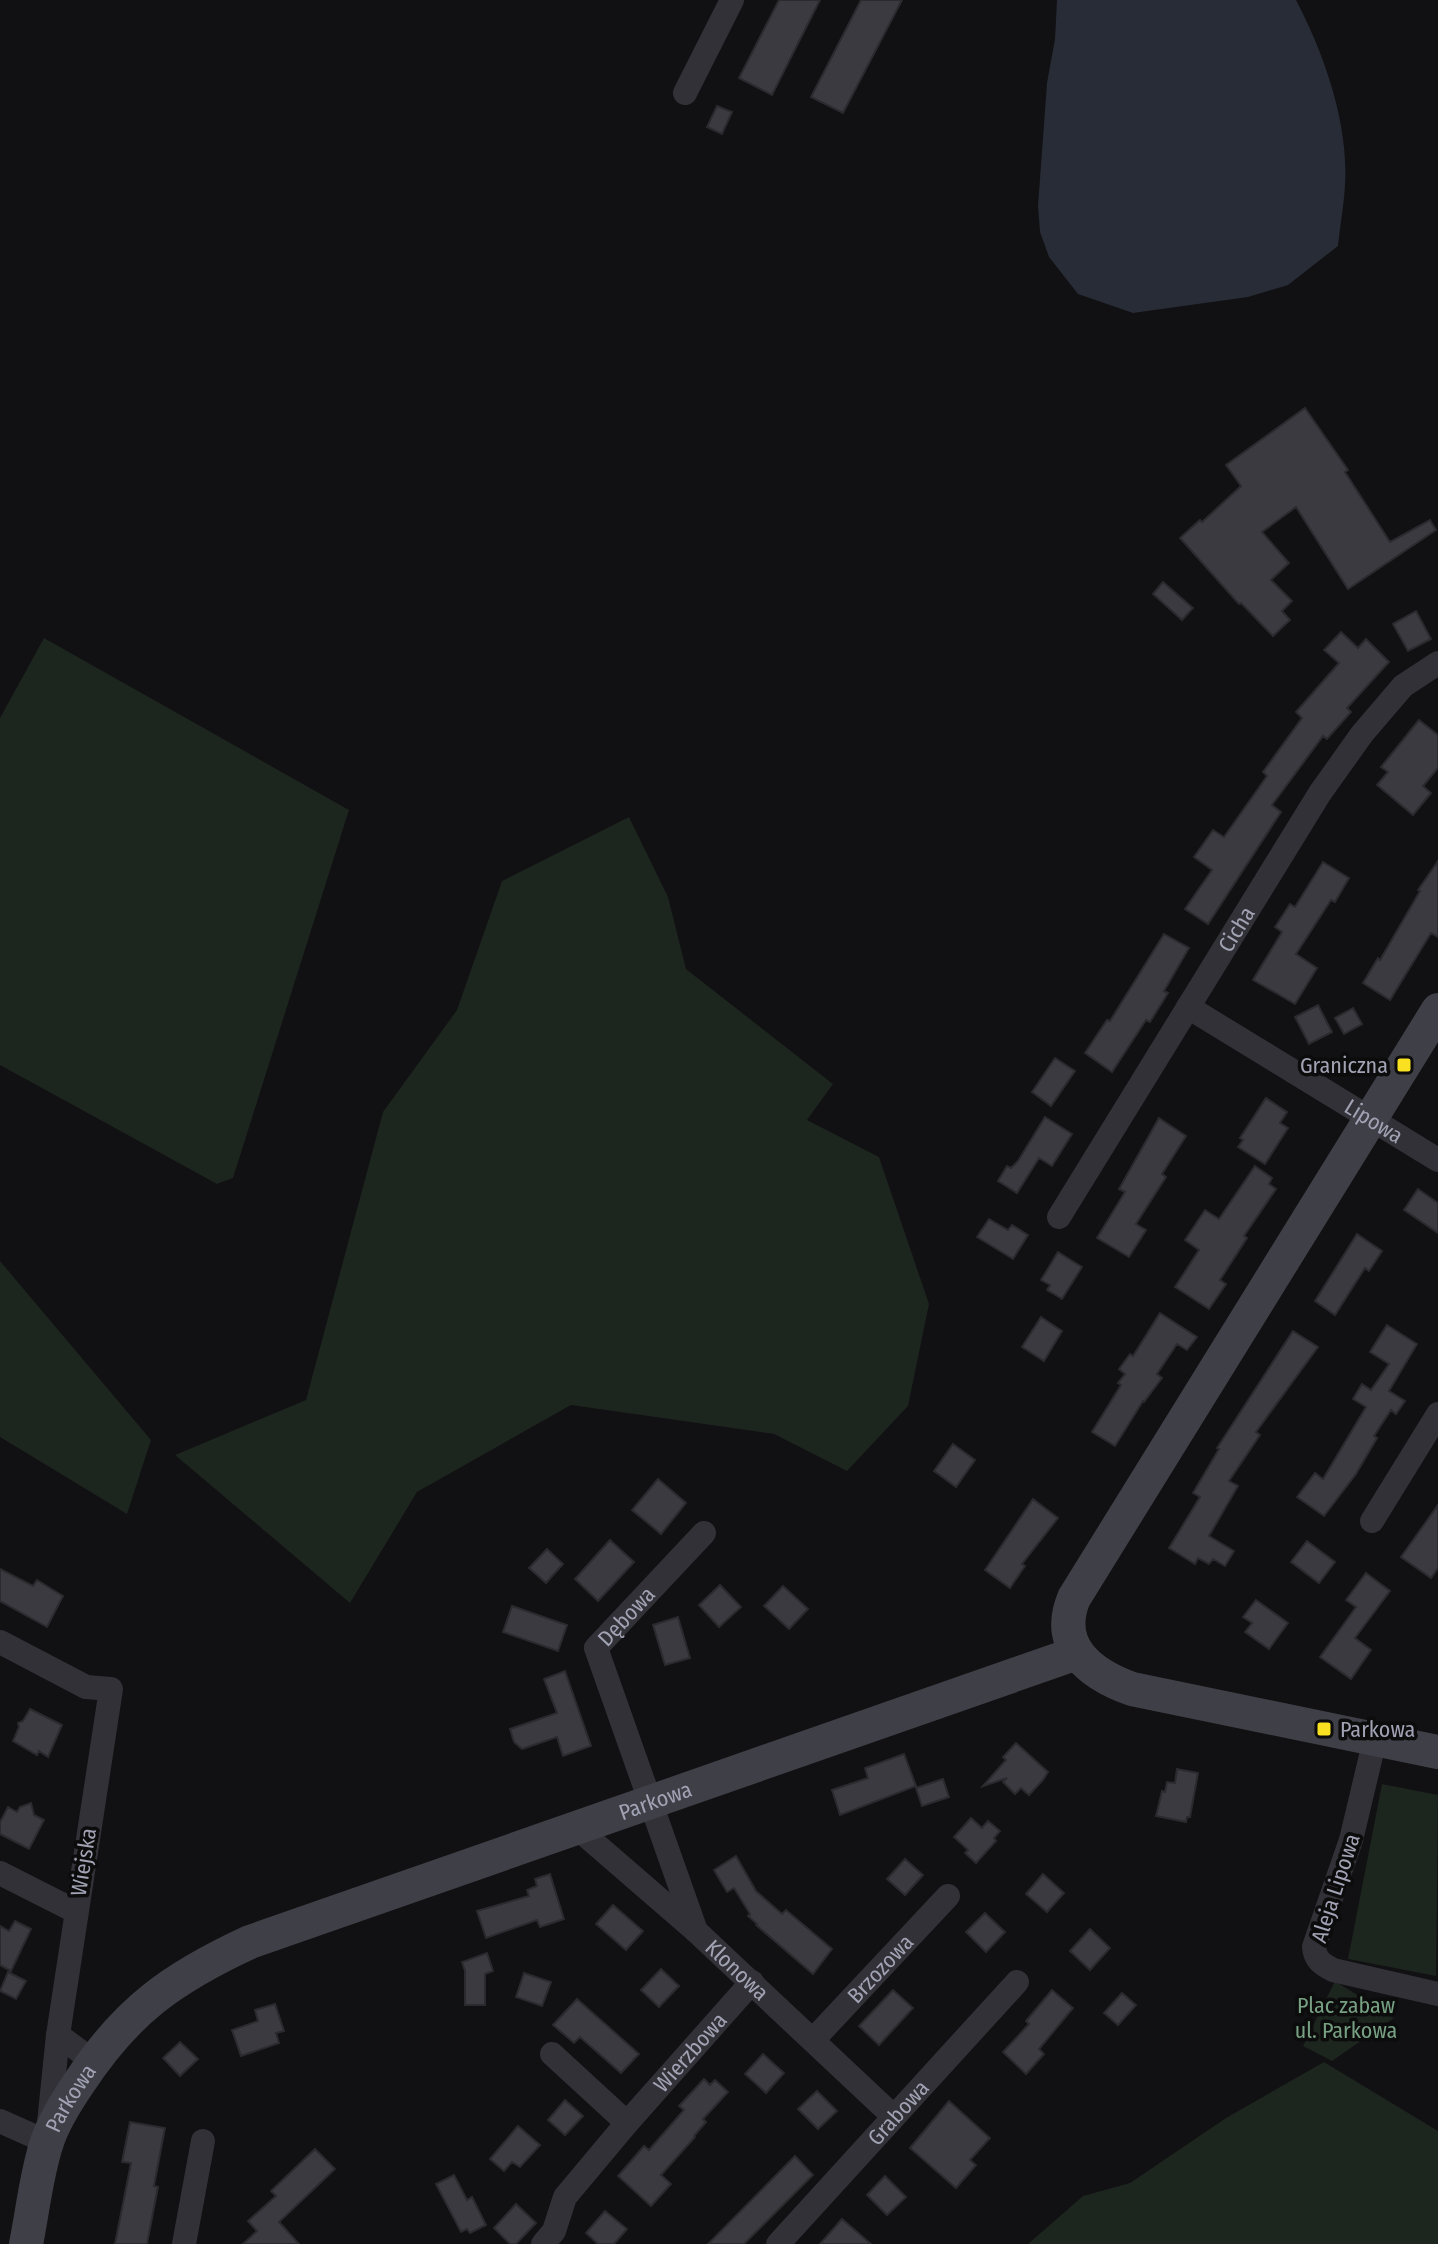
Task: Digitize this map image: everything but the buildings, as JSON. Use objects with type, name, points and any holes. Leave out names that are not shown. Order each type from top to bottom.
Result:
[{"type":"street","points":[[685,93],[732,0]]},
{"type":"street","name":"Cicha","points":[[1059,1217],[1320,793],[1362,734],[1403,686],[1438,663]]},
{"type":"street","name":"Lipowa","points":[[1188,1007],[1438,1160]]},
{"type":"street","points":[[1438,1010],[1074,1598],[1068,1631],[1077,1653],[1102,1675],[1132,1689],[1438,1752]]},
{"type":"street","points":[[1372,1521],[1438,1414]]},
{"type":"street","name":"Dębowa","points":[[652,1802],[596,1648],[704,1533]]},
{"type":"street","name":"Wiejska","points":[[0,1642],[86,1687],[111,1689],[75,1911],[47,2142]]},
{"type":"street","name":"Parkowa","points":[[26,2244],[47,2142],[61,2111],[93,2061],[154,1995],[214,1958],[250,1942],[1077,1653]]},
{"type":"street","name":"Aleja Lipowa","points":[[1375,1739],[1351,1840],[1314,1947],[1314,1955],[1320,1963],[1333,1970],[1438,1994]]},
{"type":"street","points":[[652,1802],[696,1931]]},
{"type":"street","name":"Klonowa","points":[[577,1828],[752,1982],[893,2116]]},
{"type":"street","points":[[0,1873],[75,1911]]},
{"type":"street","name":"Brzozowa","points":[[813,2040],[948,1896]]},
{"type":"street","name":"Wierzbowa","points":[[549,2237],[565,2197],[752,1982]]},
{"type":"street","name":"Grabowa","points":[[778,2244],[1017,1982]]},
{"type":"street","points":[[58,2035],[93,2061]]},
{"type":"street","points":[[552,2054],[627,2123]]},
{"type":"street","points":[[0,2121],[47,2142]]},
{"type":"street","points":[[184,2244],[203,2141]]},
{"type":"green space","points":[[44,638],[349,810],[233,1178],[217,1184],[0,1065],[0,718]]},
{"type":"green space","points":[[629,817],[668,897],[686,969],[833,1084],[807,1120],[879,1157],[929,1304],[908,1406],[847,1471],[774,1434],[571,1405],[417,1492],[350,1603],[175,1455],[306,1400],[383,1112],[457,1010],[502,881]]},
{"type":"green space","points":[[0,1261],[151,1440],[127,1514],[0,1437]]},
{"type":"green space","points":[[1382,1784],[1438,1795],[1436,1976],[1348,1959]]},
{"type":"green space","name":"Plac zabaw ul. Parkowa","points":[[1335,1981],[1394,2018],[1332,2061],[1303,2046]]},
{"type":"green space","points":[[1324,2062],[1438,2131],[1438,2244],[1028,2244],[1083,2196],[1130,2183],[1226,2118]]},
{"type":"shaded area","points":[[1057,0],[1296,0],[1325,66],[1339,114],[1345,185],[1338,246],[1288,285],[1248,297],[1133,313],[1078,294],[1049,257],[1040,232],[1038,206]]},
{"type":"place","name":"Graniczna","points":[[1404,1065]]},
{"type":"place","name":"Parkowa","points":[[1324,1729]]}]
